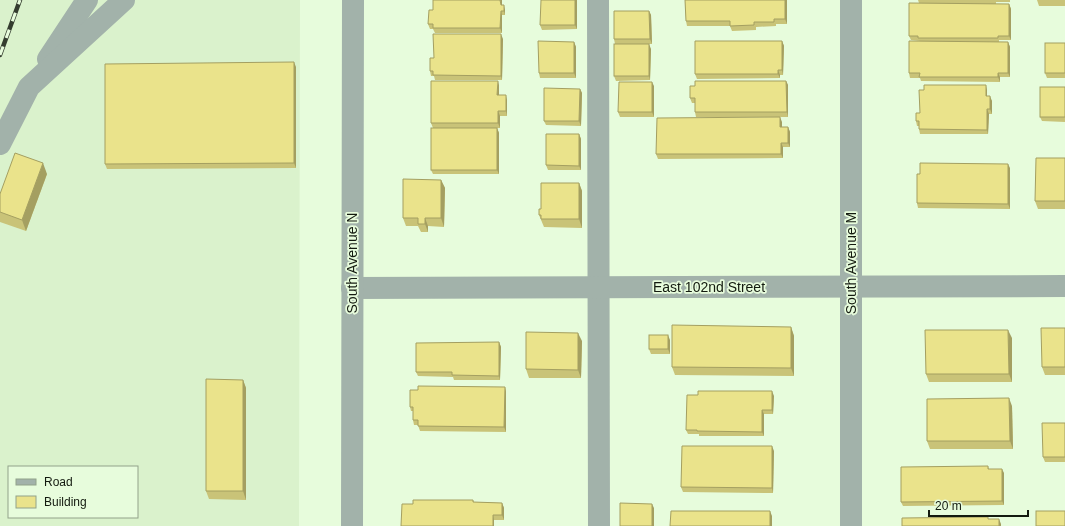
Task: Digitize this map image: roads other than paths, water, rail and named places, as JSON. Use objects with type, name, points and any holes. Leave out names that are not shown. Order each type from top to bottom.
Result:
[{"type":"street","points":[[0,144],[29,87],[87,0]]},
{"type":"street","points":[[29,87],[124,0]]},
{"type":"street","name":"South Avenue N","points":[[352,526],[353,0]]},
{"type":"street","points":[[598,0],[599,526]]},
{"type":"street","name":"South Avenue M","points":[[851,0],[851,526]]},
{"type":"street","name":"East 102nd Street","points":[[352,288],[1065,286]]},
{"type":"railway","points":[[0,55],[20,0]]}]
